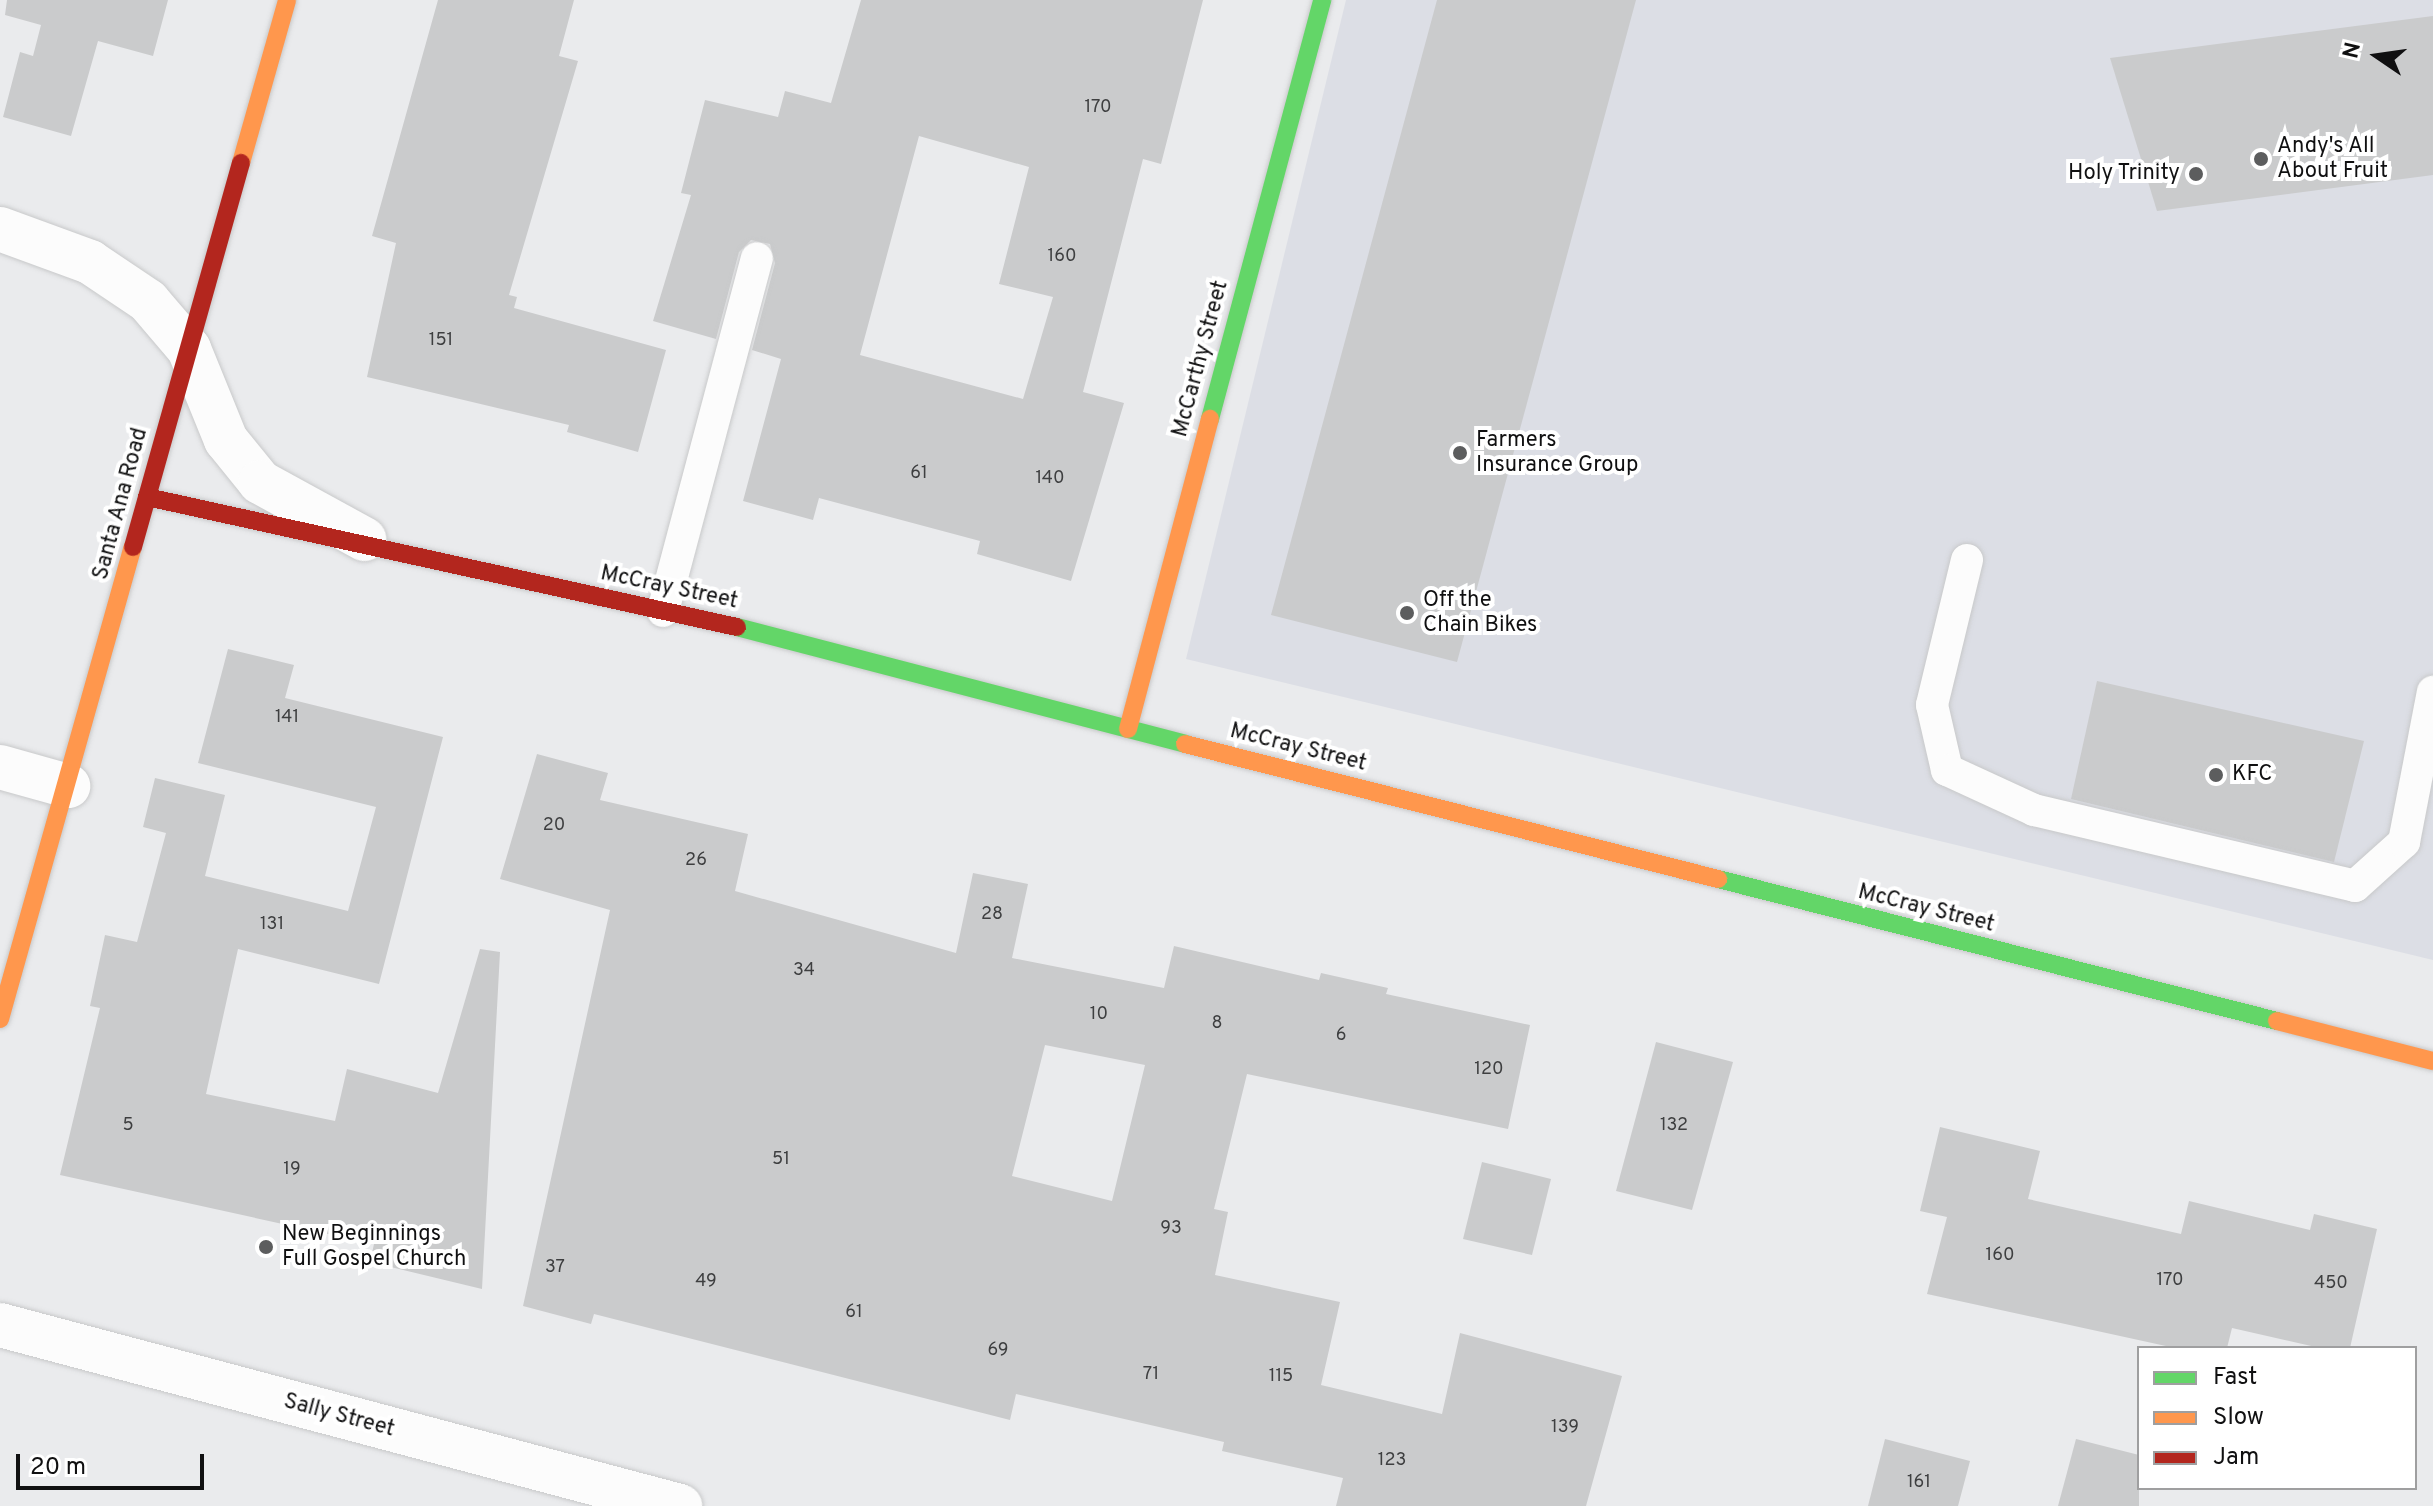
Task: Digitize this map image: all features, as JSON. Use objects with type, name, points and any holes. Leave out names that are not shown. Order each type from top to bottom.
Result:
[{"type":"street","name":"Santa Ana Road","points":[[0,1019],[287,0]]},
{"type":"street","name":"McCarthy Street","points":[[1128,729],[1322,0]]},
{"type":"street","points":[[0,229],[90,262],[148,301],[189,349],[226,440],[260,482],[380,548]]},
{"type":"street","name":"McCray Street","points":[[147,497],[790,639],[1128,729],[2433,1061]]},
{"type":"street","points":[[0,767],[68,786]]},
{"type":"street","name":"Sally Street","points":[[0,1325],[680,1506]]},
{"type":"lane","points":[[663,611],[757,258]]},
{"type":"lane","points":[[1967,560],[1932,705],[1947,770],[2034,810],[2355,886],[2404,842],[2433,692]]},
{"type":"shaded area","points":[[1346,0],[2433,0],[2433,960],[1186,659]]},
{"type":"building","points":[[7,0],[168,0],[153,56],[98,41],[71,136],[3,117],[20,52],[33,56],[41,25],[5,15]]},
{"type":"building","points":[[438,0],[574,0],[559,56],[578,61],[509,295],[517,297],[514,308],[666,350],[638,452],[567,432],[569,425],[367,377],[396,243],[372,236]]},
{"type":"building","points":[[861,0],[1203,0],[1161,164],[1143,159],[1083,392],[1124,403],[1071,581],[977,554],[980,541],[819,498],[813,520],[743,501],[781,359],[752,350],[775,263],[770,244],[751,240],[739,252],[716,339],[653,321],[691,195],[681,193],[705,100],[778,117],[785,91],[831,103]],"holes":[[[919,136],[1029,167],[999,284],[1053,297],[1023,399],[860,355]]]},
{"type":"building","points":[[1437,0],[1636,0],[1457,662],[1271,615]]},
{"type":"building","points":[[2433,16],[2433,175],[2157,211],[2110,58]]},
{"type":"building","points":[[228,649],[294,665],[285,698],[443,737],[379,984],[238,949],[206,1094],[335,1121],[347,1069],[438,1093],[480,949],[500,952],[482,1289],[370,1262],[374,1244],[60,1175],[100,1008],[90,1006],[105,935],[137,942],[166,833],[143,827],[155,778],[225,795],[205,876],[348,911],[376,807],[198,763]]},
{"type":"building","name":"KFC","points":[[2097,681],[2364,741],[2334,862],[2071,799]]},
{"type":"building","points":[[537,754],[608,773],[600,800],[748,834],[735,891],[956,953],[973,873],[1028,884],[1012,958],[1164,988],[1174,946],[1319,980],[1321,973],[1388,988],[1386,994],[1530,1025],[1508,1129],[1247,1074],[1214,1209],[1228,1212],[1215,1275],[1340,1302],[1321,1385],[1442,1414],[1460,1333],[1622,1376],[1586,1506],[1336,1506],[1343,1478],[1222,1451],[1224,1442],[1016,1394],[1010,1420],[594,1314],[591,1324],[523,1306],[610,910],[500,879]],"holes":[[[1045,1045],[1145,1065],[1112,1201],[1012,1176]]]},
{"type":"building","points":[[1656,1042],[1733,1062],[1692,1210],[1616,1191]]},
{"type":"building","points":[[1940,1127],[2040,1151],[2028,1199],[2181,1234],[2189,1201],[2310,1230],[2314,1214],[2377,1229],[2350,1346],[2311,1346],[2232,1328],[2228,1346],[2166,1346],[1927,1294],[1947,1217],[1920,1211]]},
{"type":"building","points":[[1482,1162],[1551,1179],[1532,1255],[1463,1239]]},
{"type":"building","points":[[1885,1439],[1970,1461],[1958,1506],[1868,1506]]},
{"type":"building","points":[[2076,1439],[2137,1454],[2139,1506],[2058,1506]]},
{"type":"traffic: fast","points":[[1210,419],[1322,0]]},
{"type":"traffic: fast","points":[[737,627],[1185,744]]},
{"type":"traffic: fast","points":[[1718,879],[2277,1021]]},
{"type":"traffic: slow","points":[[241,163],[287,0]]},
{"type":"traffic: slow","points":[[1128,729],[1210,419]]},
{"type":"traffic: slow","points":[[0,1019],[133,547]]},
{"type":"traffic: slow","points":[[1185,744],[1718,879]]},
{"type":"traffic: slow","points":[[2277,1021],[2433,1061]]},
{"type":"traffic: jam","points":[[133,547],[241,163]]},
{"type":"traffic: jam","points":[[147,497],[737,627]]},
{"type":"place","name":"Andy's All About Fruit","points":[[2261,159]]},
{"type":"place","name":"Holy Trinity","points":[[2196,174]]},
{"type":"place","name":"Farmers Insurance Group","points":[[1460,453]]},
{"type":"place","name":"Off the Chain Bikes","points":[[1407,613]]},
{"type":"place","name":"KFC","points":[[2216,775]]},
{"type":"place","name":"New Beginnings Full Gospel Church","points":[[266,1247]]}]
